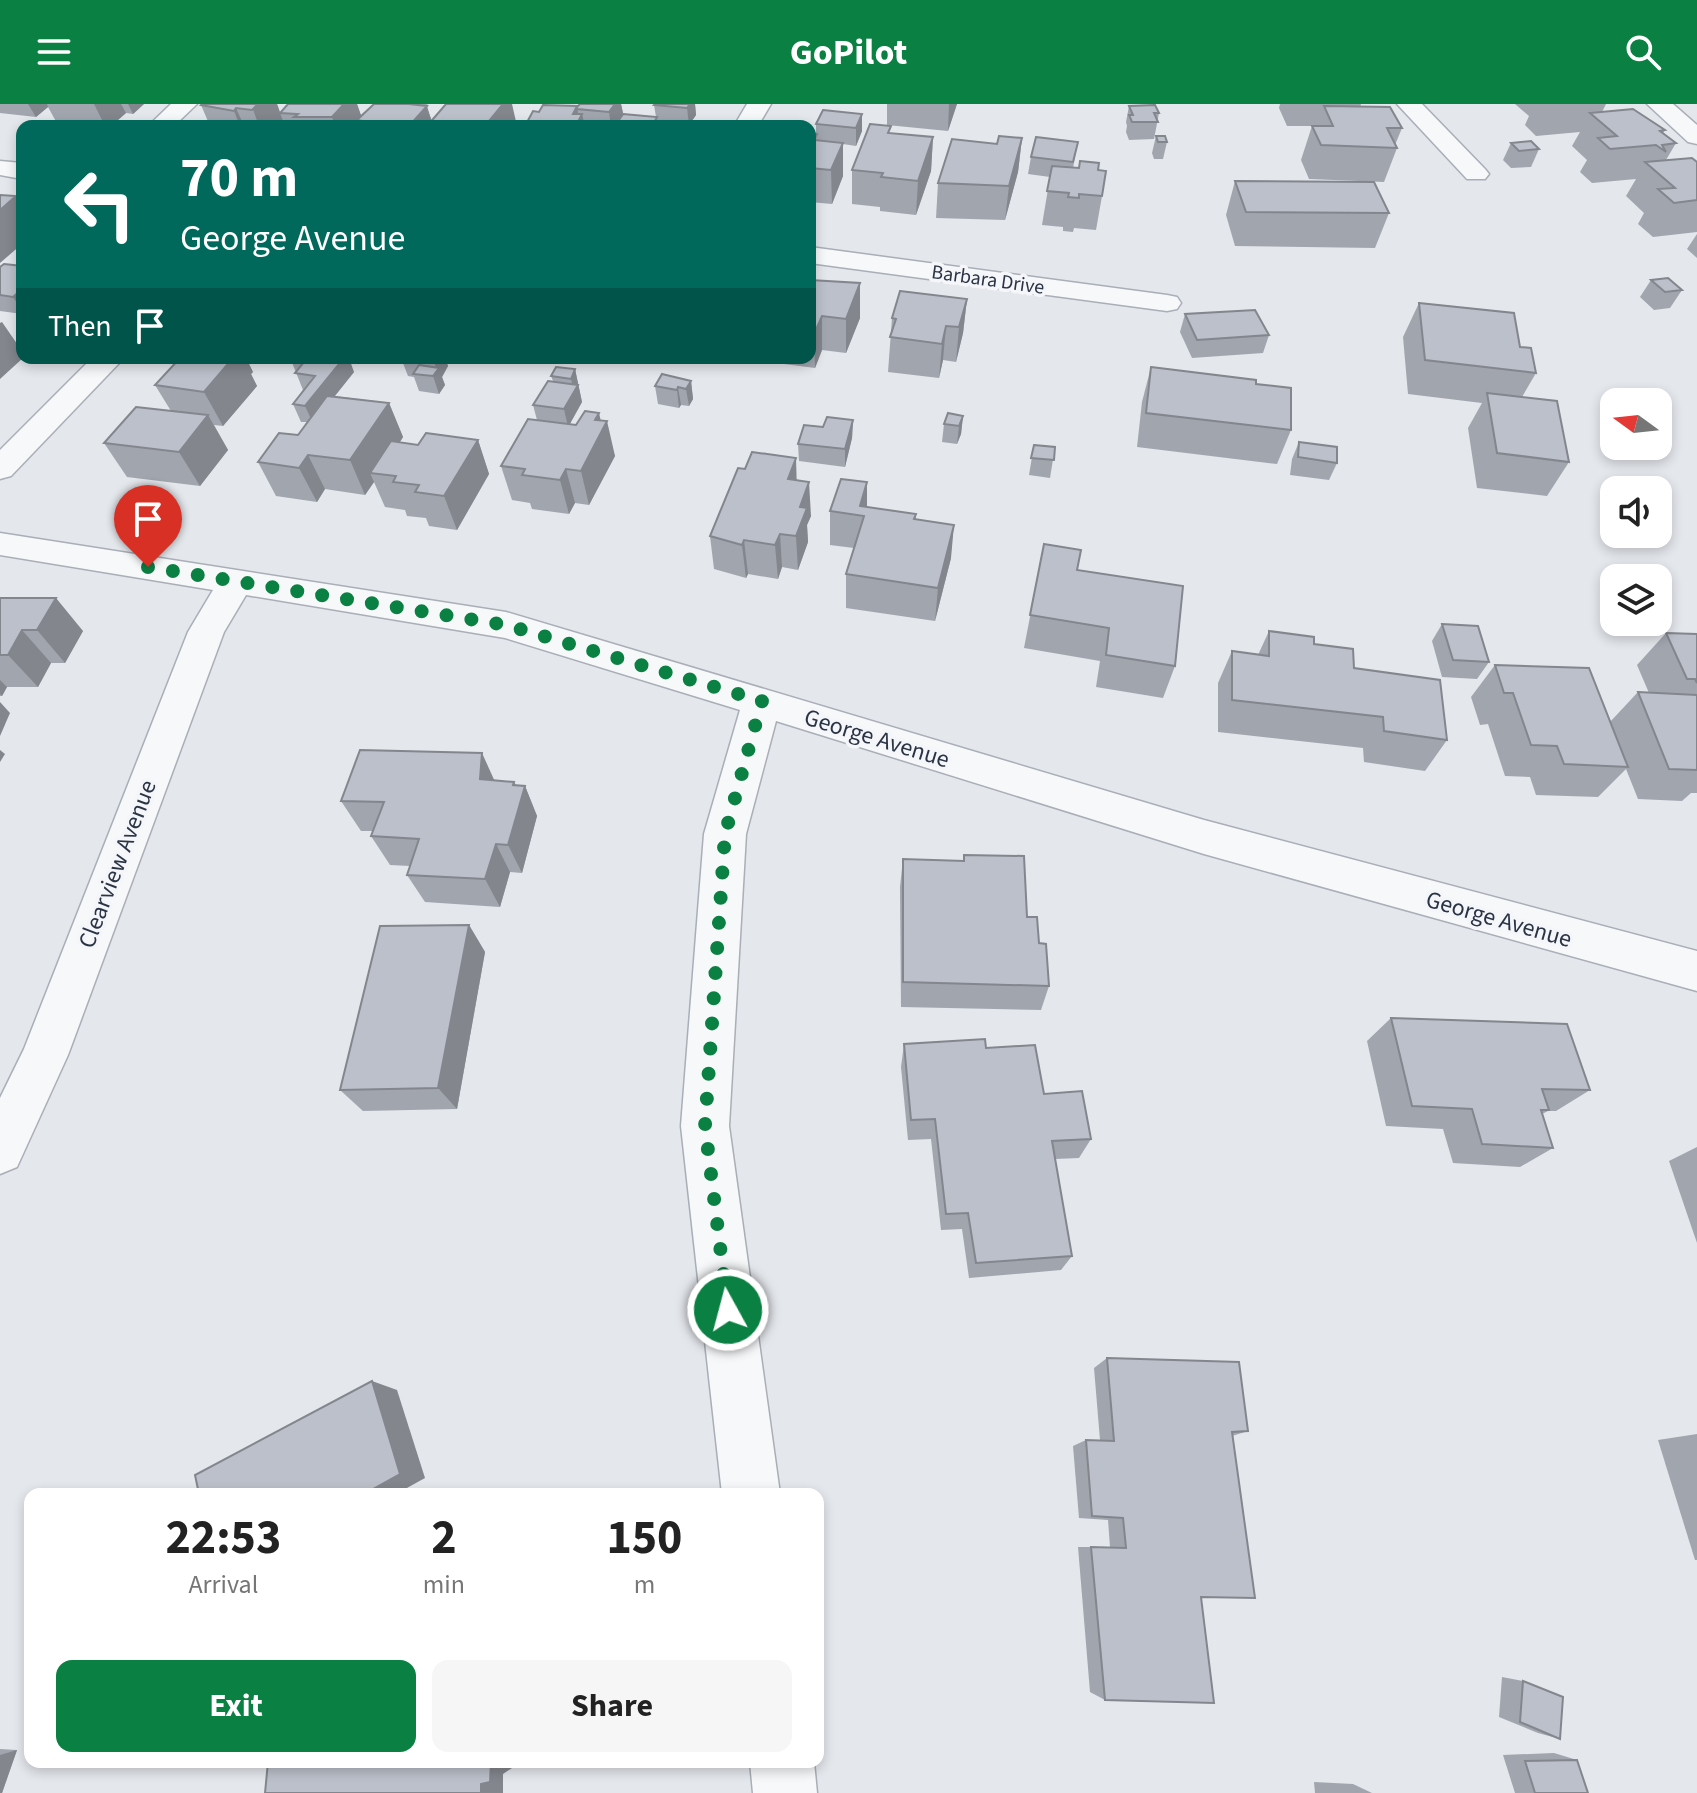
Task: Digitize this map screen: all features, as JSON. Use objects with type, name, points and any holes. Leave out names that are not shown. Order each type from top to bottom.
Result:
[{"type":"street","points":[[167,120],[185,104]]},
{"type":"street","points":[[1409,104],[1476,174]]},
{"type":"street","points":[[1659,104],[1697,137]]},
{"type":"street","name":"Barbara Drive","points":[[816,256],[1167,303]]},
{"type":"street","points":[[0,469],[103,364]]},
{"type":"street","name":"George Avenue","points":[[0,544],[506,625],[1204,837],[1697,971]]},
{"type":"street","name":"Clearview Avenue","points":[[0,1150],[45,1055],[206,632],[237,580]]},
{"type":"street","points":[[750,1488],[705,1126],[725,834],[762,701]]},
{"type":"street","points":[[783,1768],[785,1793]]},
{"type":"building","points":[[202,104],[258,104],[252,110],[236,108],[234,111]]},
{"type":"building","points":[[288,104],[344,104],[332,117],[294,117],[298,114],[280,113]]},
{"type":"building","points":[[374,104],[427,106],[414,120],[357,120]]},
{"type":"building","points":[[446,104],[503,104],[490,120],[432,120]]},
{"type":"building","points":[[580,104],[615,104],[609,112],[577,109]]},
{"type":"building","points":[[655,104],[690,104],[687,108]]},
{"type":"building","points":[[543,105],[577,106],[573,114],[582,114],[579,120],[528,120],[533,111],[539,112]]},
{"type":"building","points":[[1155,105],[1159,113],[1154,113],[1158,122],[1132,122],[1129,106]]},
{"type":"building","points":[[1324,106],[1390,107],[1402,128],[1387,128],[1397,148],[1321,145],[1312,126],[1333,126]]},
{"type":"building","points":[[1633,109],[1665,130],[1660,131],[1676,143],[1662,145],[1666,152],[1656,145],[1610,149],[1598,138],[1617,136],[1590,113]]},
{"type":"building","points":[[823,110],[862,114],[856,128],[816,124]]},
{"type":"building","points":[[623,114],[657,117],[656,120],[619,120]]},
{"type":"building","points":[[870,124],[891,126],[888,133],[933,137],[918,181],[852,170]]},
{"type":"building","points":[[999,136],[1022,138],[1009,186],[938,183],[952,139],[997,144]]},
{"type":"building","points":[[1156,136],[1165,136],[1167,142],[1158,142]]},
{"type":"building","points":[[1036,137],[1078,142],[1073,162],[1031,157]]},
{"type":"building","points":[[816,140],[843,143],[831,170],[816,169]]},
{"type":"building","points":[[1531,141],[1539,149],[1519,151],[1511,143]]},
{"type":"building","points":[[1692,158],[1697,162],[1697,200],[1674,203],[1658,189],[1675,188],[1645,162]]},
{"type":"building","points":[[1080,161],[1099,163],[1098,170],[1106,171],[1102,196],[1079,194],[1079,198],[1068,197],[1069,193],[1047,191],[1052,166],[1079,168]]},
{"type":"building","points":[[1235,181],[1374,182],[1389,213],[1246,212]]},
{"type":"building","points":[[0,195],[16,196],[0,210]]},
{"type":"building","points":[[4,264],[16,265],[16,294],[13,297],[0,295],[0,267]]},
{"type":"building","points":[[1668,278],[1682,290],[1665,292],[1651,280]]},
{"type":"building","points":[[816,280],[860,283],[846,319],[822,316],[816,330]]},
{"type":"building","points":[[900,291],[967,299],[959,327],[946,326],[942,344],[890,337]]},
{"type":"building","points":[[1419,303],[1514,313],[1520,347],[1531,348],[1536,373],[1425,360]]},
{"type":"building","points":[[1255,310],[1269,335],[1197,340],[1185,314]]},
{"type":"building","points":[[174,364],[228,364],[204,392],[155,385]]},
{"type":"building","points":[[302,364],[339,364],[305,406],[293,404],[315,376],[295,373]]},
{"type":"building","points":[[419,365],[439,368],[433,376],[413,374]]},
{"type":"building","points":[[556,367],[575,369],[571,379],[551,376]]},
{"type":"building","points":[[1151,367],[1256,380],[1256,384],[1291,388],[1291,430],[1146,413]]},
{"type":"building","points":[[662,374],[691,381],[686,389],[655,386]]},
{"type":"building","points":[[548,381],[578,385],[564,409],[533,405]]},
{"type":"building","points":[[1487,393],[1557,401],[1569,462],[1497,453]]},
{"type":"building","points":[[327,396],[389,403],[350,460],[308,455],[299,468],[258,462],[279,433],[298,435]]},
{"type":"building","points":[[136,407],[208,415],[179,452],[104,443]]},
{"type":"building","points":[[585,411],[599,413],[595,420],[607,421],[581,471],[566,469],[560,480],[522,475],[525,469],[501,466],[528,419],[576,425]]},
{"type":"building","points":[[948,413],[963,416],[959,426],[944,424]]},
{"type":"building","points":[[827,417],[853,420],[845,449],[798,444],[804,425],[823,427]]},
{"type":"building","points":[[426,433],[478,440],[444,496],[415,492],[419,485],[393,482],[396,476],[370,473],[391,441],[418,445]]},
{"type":"building","points":[[1299,442],[1337,447],[1337,463],[1298,457]]},
{"type":"building","points":[[1034,445],[1055,447],[1054,460],[1031,458]]},
{"type":"building","points":[[752,452],[796,458],[788,479],[809,482],[800,507],[807,508],[796,536],[780,534],[775,545],[744,540],[742,545],[710,536],[738,468],[745,469]]},
{"type":"building","points":[[841,479],[867,482],[860,506],[916,514],[914,519],[954,525],[938,588],[846,574],[864,516],[830,511]]},
{"type":"building","points":[[1044,544],[1081,550],[1077,570],[1183,586],[1175,666],[1106,655],[1109,628],[1030,615]]},
{"type":"building","points":[[0,598],[56,598],[37,630],[22,630],[8,655],[0,655]]},
{"type":"building","points":[[1442,624],[1478,626],[1489,662],[1453,660]]},
{"type":"building","points":[[1269,631],[1314,637],[1314,644],[1353,649],[1354,668],[1440,680],[1447,740],[1384,731],[1383,717],[1232,700],[1232,651],[1269,656]]},
{"type":"building","points":[[1672,633],[1697,634],[1697,683],[1695,679],[1687,679],[1667,636],[1672,636]]},
{"type":"building","points":[[1495,665],[1589,668],[1628,767],[1564,764],[1557,746],[1531,745],[1513,693],[1504,693]]},
{"type":"building","points":[[1638,692],[1697,695],[1697,770],[1669,769]]},
{"type":"building","points":[[360,750],[482,753],[480,779],[525,786],[508,845],[496,844],[485,879],[407,875],[419,839],[371,836],[384,802],[341,801]]},
{"type":"building","points":[[964,855],[1024,856],[1027,917],[1037,917],[1039,943],[1046,944],[1049,986],[903,982],[903,859],[964,861]]},
{"type":"building","points":[[469,925],[438,1088],[340,1090],[380,926]]},
{"type":"building","points":[[1391,1018],[1567,1024],[1590,1090],[1542,1089],[1549,1110],[1541,1110],[1553,1148],[1482,1144],[1472,1109],[1412,1106]]},
{"type":"building","points":[[985,1039],[986,1048],[1035,1045],[1044,1094],[1082,1091],[1091,1139],[1052,1141],[1072,1256],[976,1263],[968,1213],[946,1214],[935,1119],[911,1120],[904,1044]]},
{"type":"building","points":[[1107,1358],[1239,1362],[1248,1431],[1232,1432],[1255,1598],[1201,1597],[1214,1703],[1105,1700],[1091,1547],[1126,1548],[1123,1518],[1092,1516],[1086,1440],[1114,1441]]},
{"type":"building","points":[[372,1381],[400,1474],[375,1488],[198,1488],[195,1475]]},
{"type":"building","points":[[1523,1681],[1563,1697],[1560,1739],[1520,1722]]},
{"type":"building","points":[[1577,1760],[1588,1793],[1535,1793],[1525,1761]]},
{"type":"building","points":[[267,1768],[491,1768],[490,1782],[481,1784],[481,1793],[265,1793]]},
{"type":"route","points":[[148,567],[506,625],[762,701],[725,834],[705,1126],[728,1310]]}]
